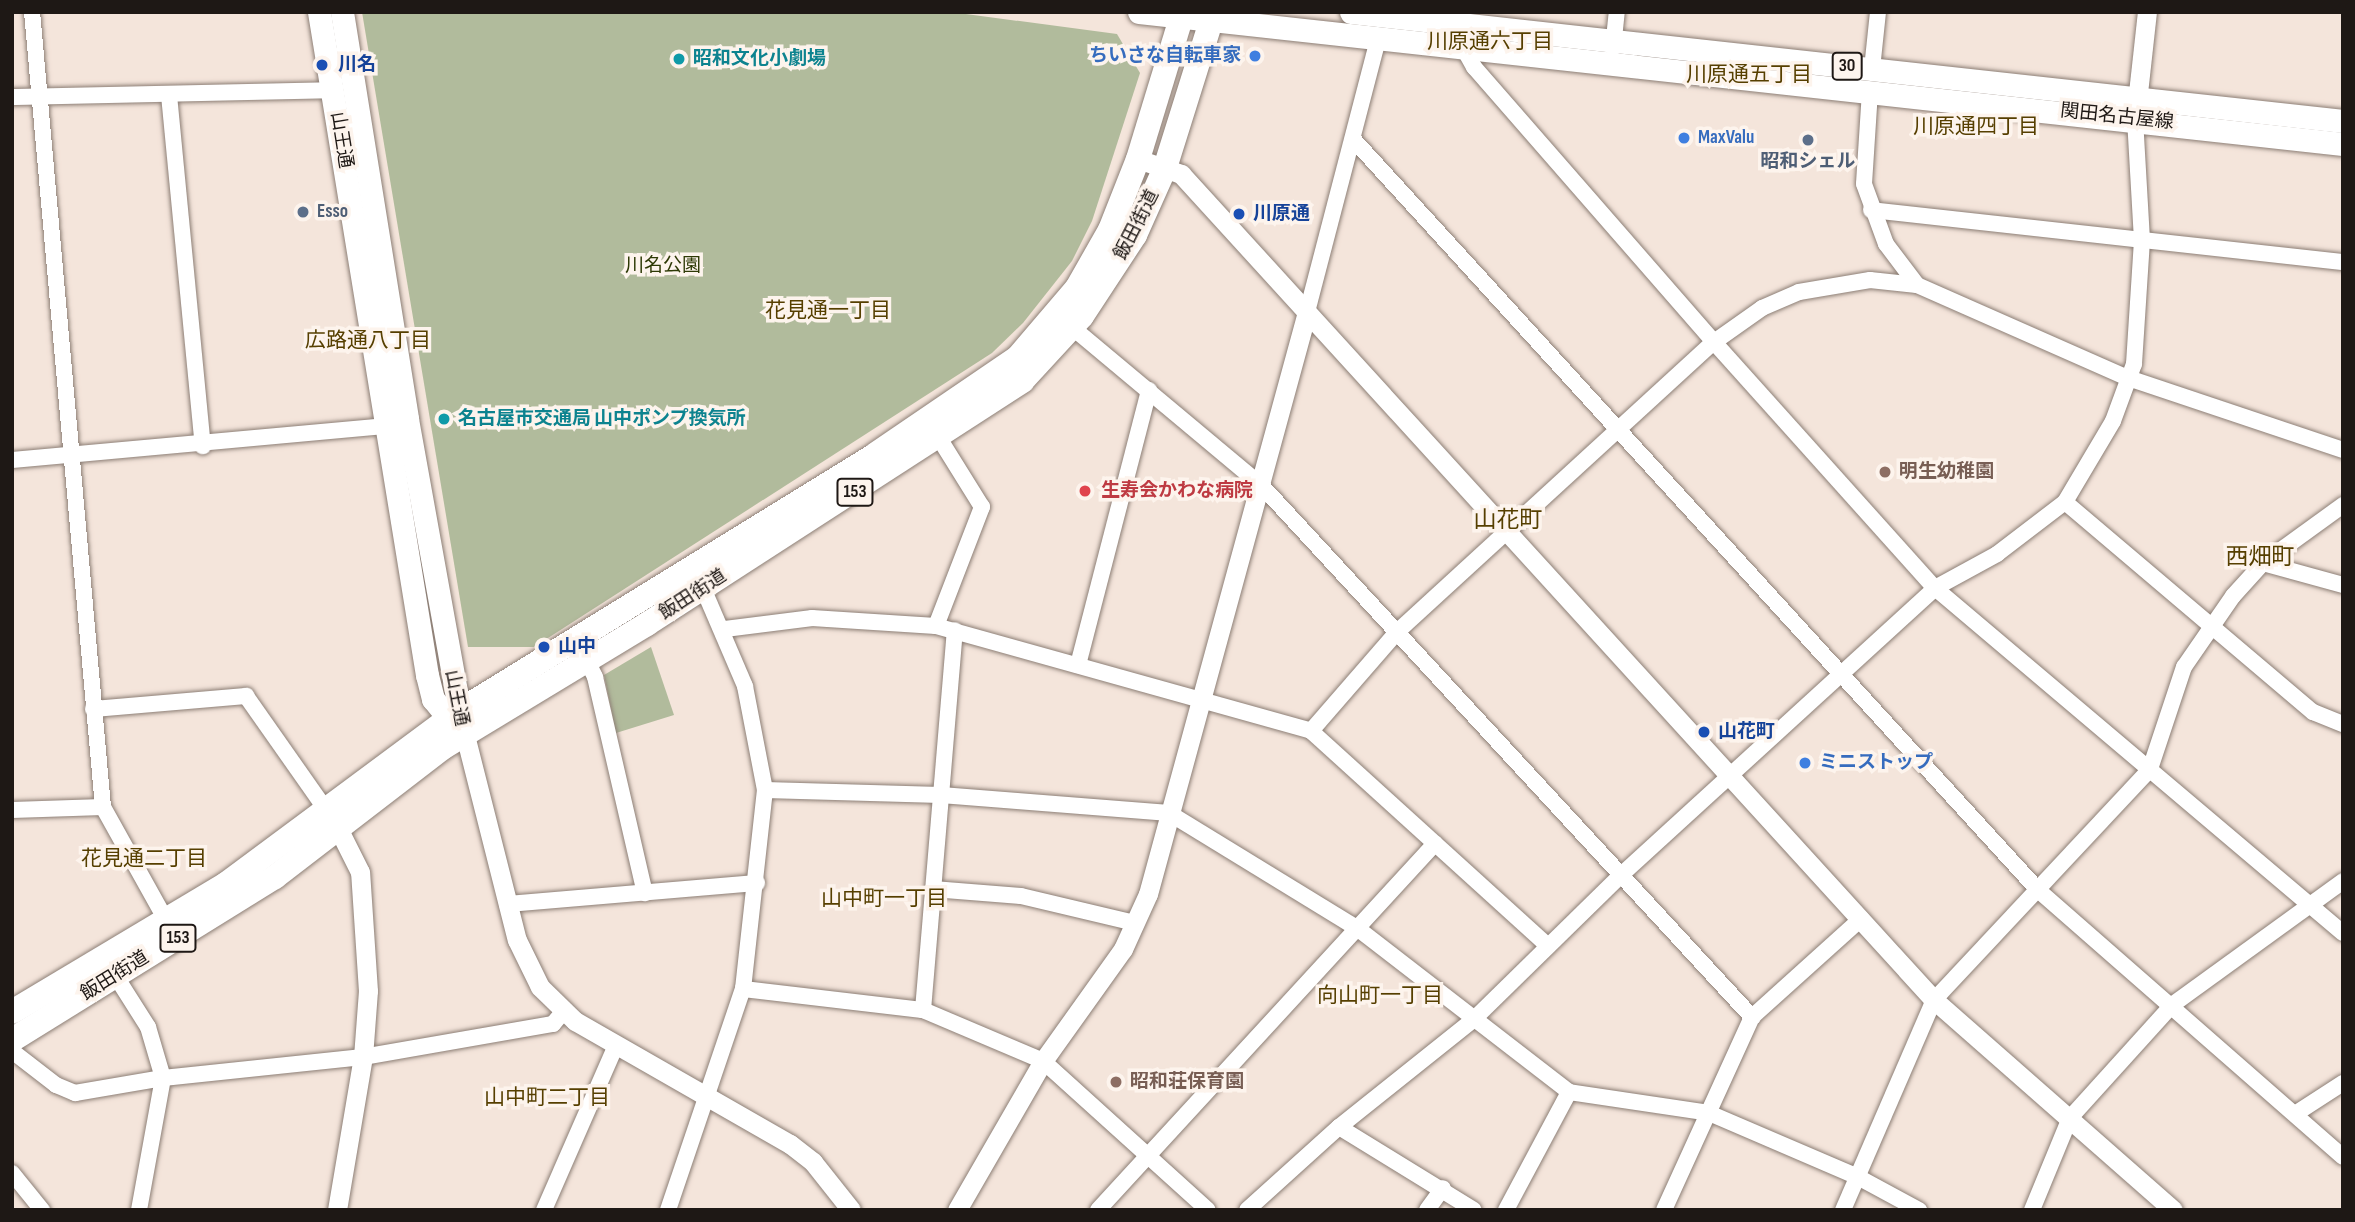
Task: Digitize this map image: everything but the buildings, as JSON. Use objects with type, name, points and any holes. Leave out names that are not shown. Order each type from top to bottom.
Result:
[{"type":"highway","name":"飯田街道","points":[[12,1040],[265,883],[332,819],[457,722],[999,372],[1042,332],[1077,288],[1110,230],[1138,159],[1183,14]]},
{"type":"highway","name":"飯田街道","points":[[457,722],[587,662],[939,439],[1022,381],[1073,328],[1135,234],[1165,168],[1213,16]]},
{"type":"highway","name":"飯田街道","points":[[12,1012],[332,819]]},
{"type":"main road","name":"山王通","points":[[319,12],[427,675],[433,699],[457,722]]},
{"type":"main road","name":"山王通","points":[[342,12],[457,722]]},
{"type":"main road","name":"関田名古屋線","points":[[1139,12],[1385,21],[1613,53],[2137,108],[2343,121]]},
{"type":"main road","name":"関田名古屋線","points":[[1351,12],[1464,49],[1613,53]]},
{"type":"main road","name":"関田名古屋線","points":[[2137,108],[2343,144]]},
{"type":"street","points":[[32,12],[69,456],[103,807],[166,920]]},
{"type":"street","points":[[1613,53],[1617,12]]},
{"type":"street","points":[[1878,12],[1864,184],[1871,210],[1886,244],[1917,285]]},
{"type":"street","points":[[1247,1210],[1339,1128],[1473,1020],[1620,876],[1935,588],[1997,554],[2065,502],[2107,434],[2128,378],[2140,309],[2142,240],[2137,108],[2147,12]]},
{"type":"street","points":[[957,1210],[1043,1061],[1118,956],[1135,923],[1204,701],[1385,21]]},
{"type":"street","points":[[1464,49],[1714,342],[1935,588],[2343,933]]},
{"type":"street","points":[[12,97],[333,90]]},
{"type":"street","points":[[169,95],[202,446]]},
{"type":"street","points":[[1353,139],[2038,890],[2343,1157]]},
{"type":"street","points":[[1138,159],[1181,174],[1934,1000],[2173,1210]]},
{"type":"street","points":[[1871,210],[2343,262]]},
{"type":"street","points":[[1311,731],[1397,632],[1714,342],[1762,308],[1799,292],[1870,280],[1917,285],[2128,378],[2343,450]]},
{"type":"street","points":[[1073,328],[1262,486],[1752,1017]]},
{"type":"street","points":[[1078,665],[1149,390]]},
{"type":"street","points":[[12,460],[202,446],[387,426]]},
{"type":"street","points":[[936,626],[982,507],[939,439]]},
{"type":"street","points":[[2065,502],[2313,712],[2343,724]]},
{"type":"street","points":[[1843,1210],[1934,1000],[2150,769],[2184,667],[2263,562],[2343,505]]},
{"type":"street","points":[[2263,562],[2343,586]]},
{"type":"street","points":[[668,1210],[743,989],[757,883],[765,790],[744,686],[724,629],[704,588]]},
{"type":"street","points":[[724,629],[812,618],[936,626],[1311,731],[1548,946]]},
{"type":"street","points":[[923,1010],[955,630]]},
{"type":"street","points":[[587,662],[595,677],[645,893]]},
{"type":"street","points":[[93,709],[246,696],[332,819],[356,863],[364,900],[368,991],[363,1057],[337,1210]]},
{"type":"street","points":[[457,722],[507,904],[531,974],[562,1012],[707,1096],[813,1162],[851,1210]]},
{"type":"street","points":[[765,790],[941,795],[1169,813],[1357,928],[1569,1092],[1709,1113],[1856,1176],[1919,1210]]},
{"type":"street","points":[[12,810],[103,807]]},
{"type":"street","points":[[1098,1210],[1435,844]]},
{"type":"street","points":[[2032,1210],[2070,1118],[2172,1005],[2343,881]]},
{"type":"street","points":[[507,904],[757,883]]},
{"type":"street","points":[[933,889],[1021,896],[1135,923]]},
{"type":"street","points":[[1664,1210],[1752,1017],[1861,919]]},
{"type":"street","points":[[115,975],[148,1027],[163,1078],[139,1210]]},
{"type":"street","points":[[743,989],[923,1010],[1043,1061],[1208,1210]]},
{"type":"street","points":[[12,1051],[56,1085],[75,1093],[163,1078],[363,1057],[553,1024],[562,1012]]},
{"type":"street","points":[[544,1210],[616,1045]]},
{"type":"street","points":[[2295,1114],[2343,1083]]},
{"type":"street","points":[[1506,1210],[1569,1092]]},
{"type":"street","points":[[1339,1128],[1443,1188],[1474,1210]]},
{"type":"street","points":[[12,1173],[42,1210]]},
{"type":"street","points":[[1427,1210],[1443,1188]]},
{"type":"green space","name":"川名公園","points":[[362,12],[951,12],[1117,34],[1140,73],[1092,221],[1072,261],[1023,323],[992,353],[534,647],[468,647]]},
{"type":"green space","points":[[651,647],[674,715],[616,733],[604,675]]},
{"type":"place","name":"ちいさな自転車家","points":[[1255,56]]},
{"type":"place","name":"昭和文化小劇場","points":[[679,59]]},
{"type":"place","name":"川名","points":[[322,65]]},
{"type":"place","name":"MaxValu","points":[[1684,138]]},
{"type":"place","name":"昭和シェル","points":[[1808,140]]},
{"type":"place","name":"Esso","points":[[303,212]]},
{"type":"place","name":"川原通","points":[[1239,214]]},
{"type":"place","name":"名古屋市交通局 山中ポンプ換気所","points":[[444,419]]},
{"type":"place","name":"明生幼稚園","points":[[1885,472]]},
{"type":"place","name":"生寿会かわな病院","points":[[1085,491]]},
{"type":"place","name":"山中","points":[[544,647]]},
{"type":"place","name":"山花町","points":[[1704,732]]},
{"type":"place","name":"ミニストップ","points":[[1805,763]]},
{"type":"place","name":"昭和荘保育園","points":[[1116,1082]]},
{"type":"district","name":"川原通六丁目","points":[[1490,42]]},
{"type":"district","name":"川原通五丁目","points":[[1749,75]]},
{"type":"district","name":"川原通四丁目","points":[[1976,127]]},
{"type":"district","name":"花見通一丁目","points":[[828,311]]},
{"type":"district","name":"広路通八丁目","points":[[368,341]]},
{"type":"district","name":"山花町","points":[[1508,520]]},
{"type":"district","name":"西畑町","points":[[2260,557]]},
{"type":"district","name":"花見通二丁目","points":[[144,859]]},
{"type":"district","name":"山中町一丁目","points":[[884,899]]},
{"type":"district","name":"向山町一丁目","points":[[1380,996]]},
{"type":"district","name":"山中町二丁目","points":[[547,1098]]}]
